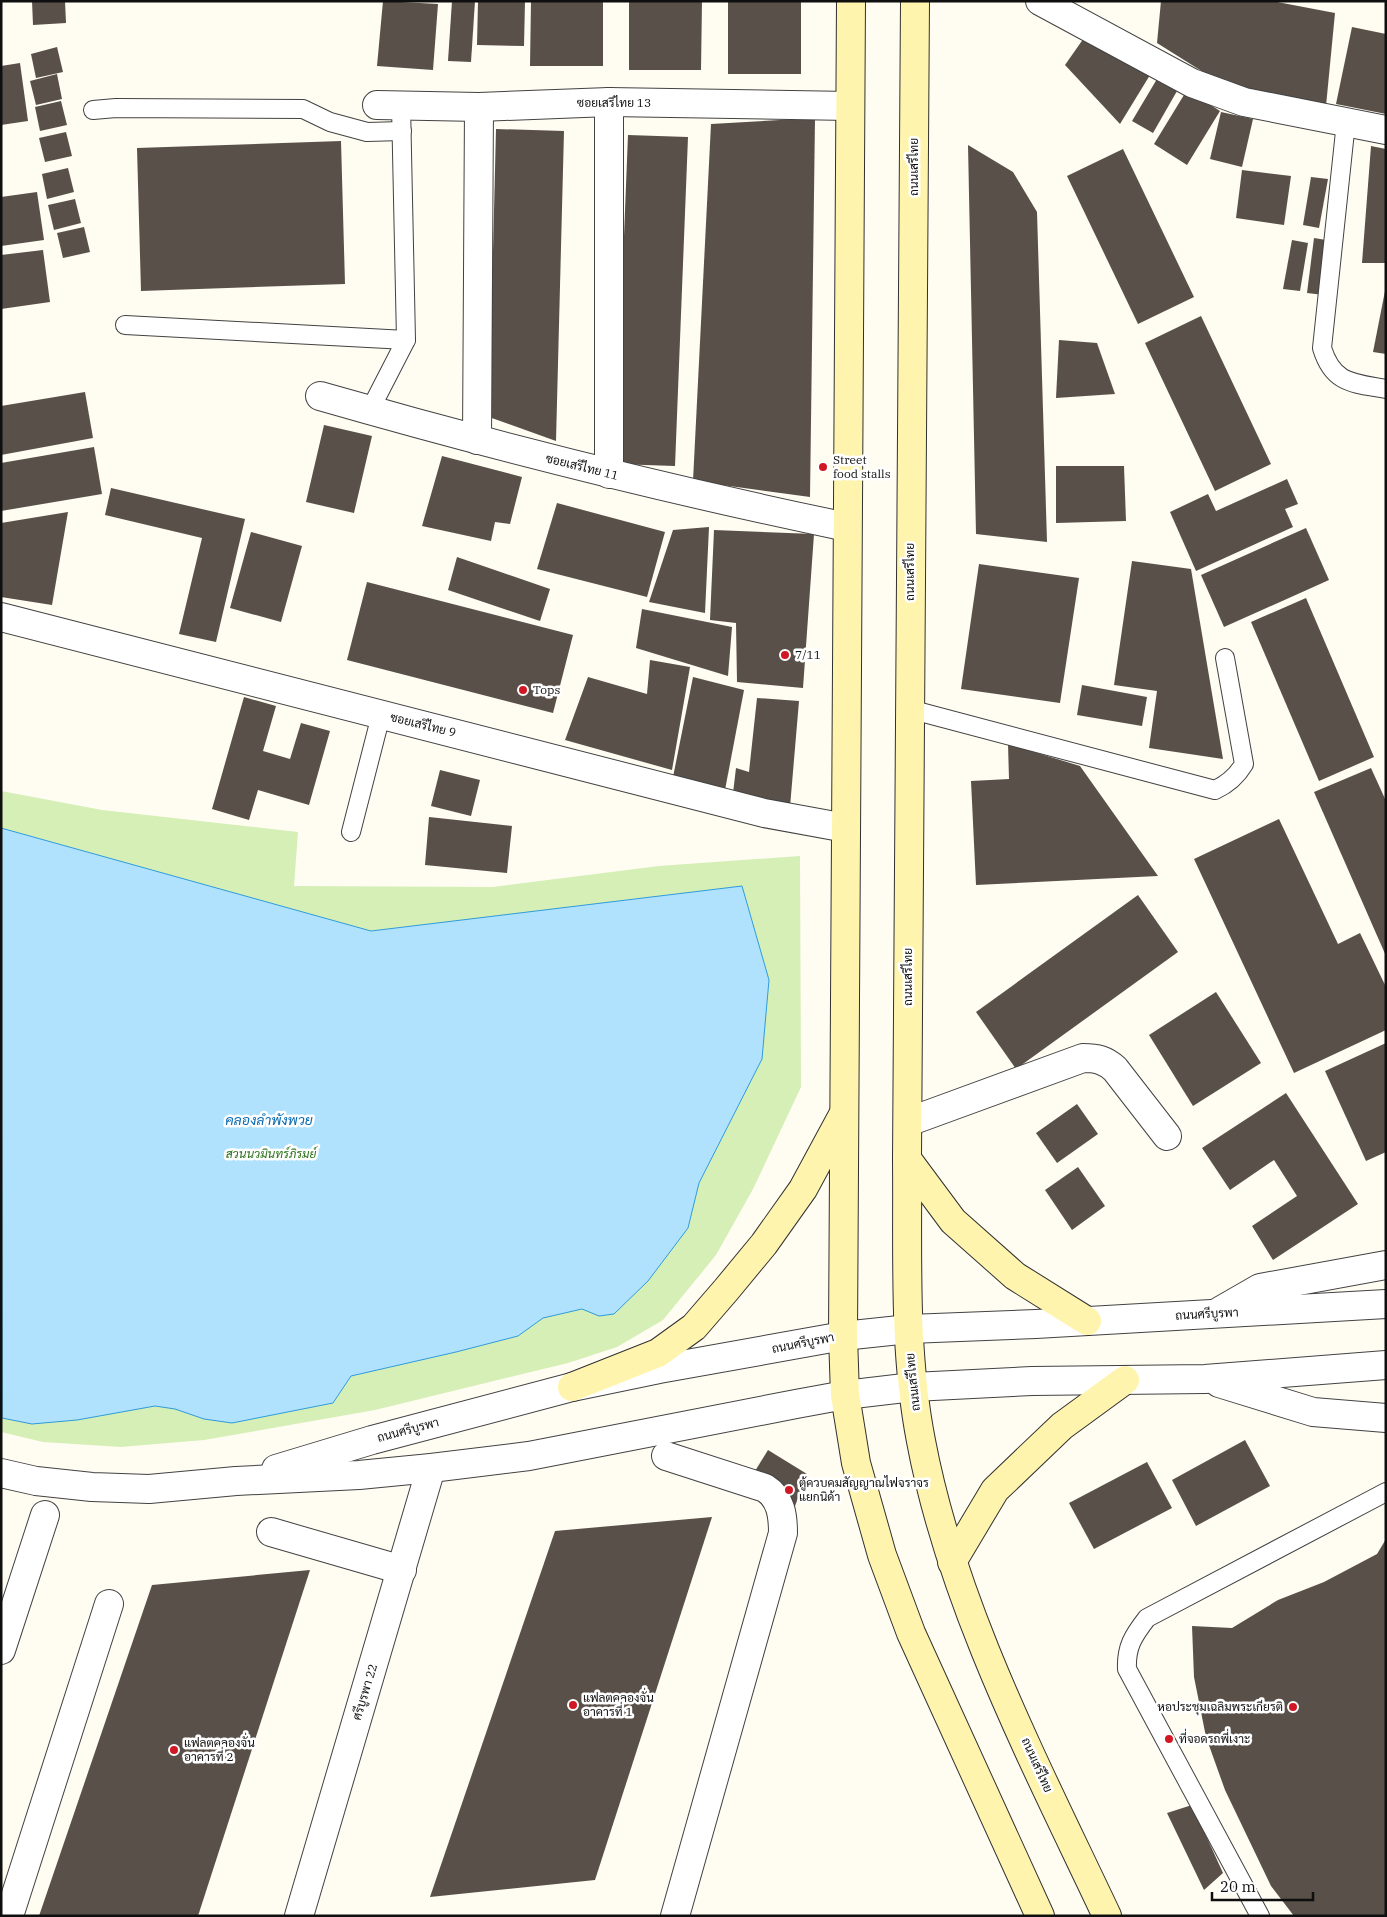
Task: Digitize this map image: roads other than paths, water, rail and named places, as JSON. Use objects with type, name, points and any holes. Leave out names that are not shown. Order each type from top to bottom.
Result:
[{"type":"main road","points":[[851,1],[843,1336],[845,1395],[856,1463],[882,1555],[908,1624],[1040,1916]]},
{"type":"main road","name":"ถนนเสรีไทย","points":[[915,1],[907,1159],[909,1329],[913,1387],[920,1441],[934,1502],[952,1562],[976,1627],[1006,1697],[1107,1916]]},
{"type":"main road","points":[[572,1387],[658,1353],[694,1327],[745,1267],[803,1189],[844,1111]]},
{"type":"main road","points":[[907,1159],[953,1222],[1015,1276],[1087,1321]]},
{"type":"main road","points":[[952,1562],[995,1490],[1062,1426],[1125,1380]]},
{"type":"street","points":[[1040,1],[1192,83],[1244,102],[1386,130]]},
{"type":"street","name":"ซอยเสรีไทย 13","points":[[394,114],[479,107],[609,102],[850,106]]},
{"type":"street","points":[[609,102],[609,474]]},
{"type":"street","points":[[477,440],[479,107]]},
{"type":"street","name":"ซอยเสรีไทย 11","points":[[320,396],[477,440],[609,474],[847,527]]},
{"type":"street","name":"ซอยเสรีไทย 9","points":[[1,618],[764,813],[846,828]]},
{"type":"street","points":[[908,1122],[1083,1058],[1096,1058],[1116,1069],[1167,1136]]},
{"type":"street","points":[[1214,1314],[1260,1288],[1386,1265]]},
{"type":"street","name":"ถนนศรีบูรพา","points":[[236,1481],[372,1440],[572,1387],[659,1369],[843,1336],[909,1329],[1386,1304]]},
{"type":"street","name":"ถนนศรีบูรพา","points":[[1,1473],[36,1481],[92,1487],[149,1489],[236,1481],[359,1475],[529,1456],[845,1395],[913,1387],[1032,1381],[1205,1379],[1386,1365]]},
{"type":"street","points":[[1205,1379],[1313,1412],[1386,1418]]},
{"type":"street","points":[[666,1456],[765,1488],[777,1500],[783,1522],[783,1533],[674,1916]]},
{"type":"street","name":"ศรีบูรพา 22","points":[[299,1916],[431,1468]]},
{"type":"street","points":[[1,1650],[45,1514]]},
{"type":"street","points":[[271,1532],[402,1570]]},
{"type":"street","points":[[9,1916],[109,1604]]},
{"type":"lane","points":[[93,110],[116,108],[303,109],[330,122],[367,132],[394,114]]},
{"type":"lane","points":[[370,410],[406,340],[394,114]]},
{"type":"lane","points":[[1346,122],[1322,348],[1326,361],[1334,372],[1344,379],[1386,389]]},
{"type":"lane","points":[[125,325],[406,340]]},
{"type":"lane","points":[[909,709],[1215,790],[1224,786],[1232,779],[1244,764],[1225,658]]},
{"type":"lane","points":[[351,832],[382,715]]},
{"type":"lane","points":[[1260,1916],[1127,1670],[1127,1654],[1131,1641],[1147,1618],[1386,1492]]},
{"type":"water","name":"สวนนวมินทร์ภิรมย์","points":[[1,828],[371,931],[742,886],[769,980],[762,1059],[699,1183],[688,1228],[648,1281],[614,1314],[599,1316],[582,1309],[543,1318],[518,1336],[351,1376],[333,1403],[232,1423],[204,1419],[175,1409],[155,1406],[77,1420],[32,1424],[2,1418]]},
{"type":"place","name":"Street food stalls","points":[[823,467]]},
{"type":"place","name":"7/11","points":[[785,655]]},
{"type":"place","name":"Tops","points":[[523,690]]},
{"type":"place","name":"ตู้ควบคุมสัญญาณไฟจราจร แยกนิด้า","points":[[789,1490]]},
{"type":"place","name":"แฟลตคลองจั่น อาคารที่ 1","points":[[573,1705]]},
{"type":"place","name":"หอประชุมเฉลิมพระเกียรติ","points":[[1293,1707]]},
{"type":"place","name":"ที่จอดรถพี่เงาะ","points":[[1169,1739]]},
{"type":"place","name":"แฟลตคลองจั่น อาคารที่ 2","points":[[174,1750]]},
{"type":"water label","name":"คลองลำพังพวย","points":[[269,1120]]}]
